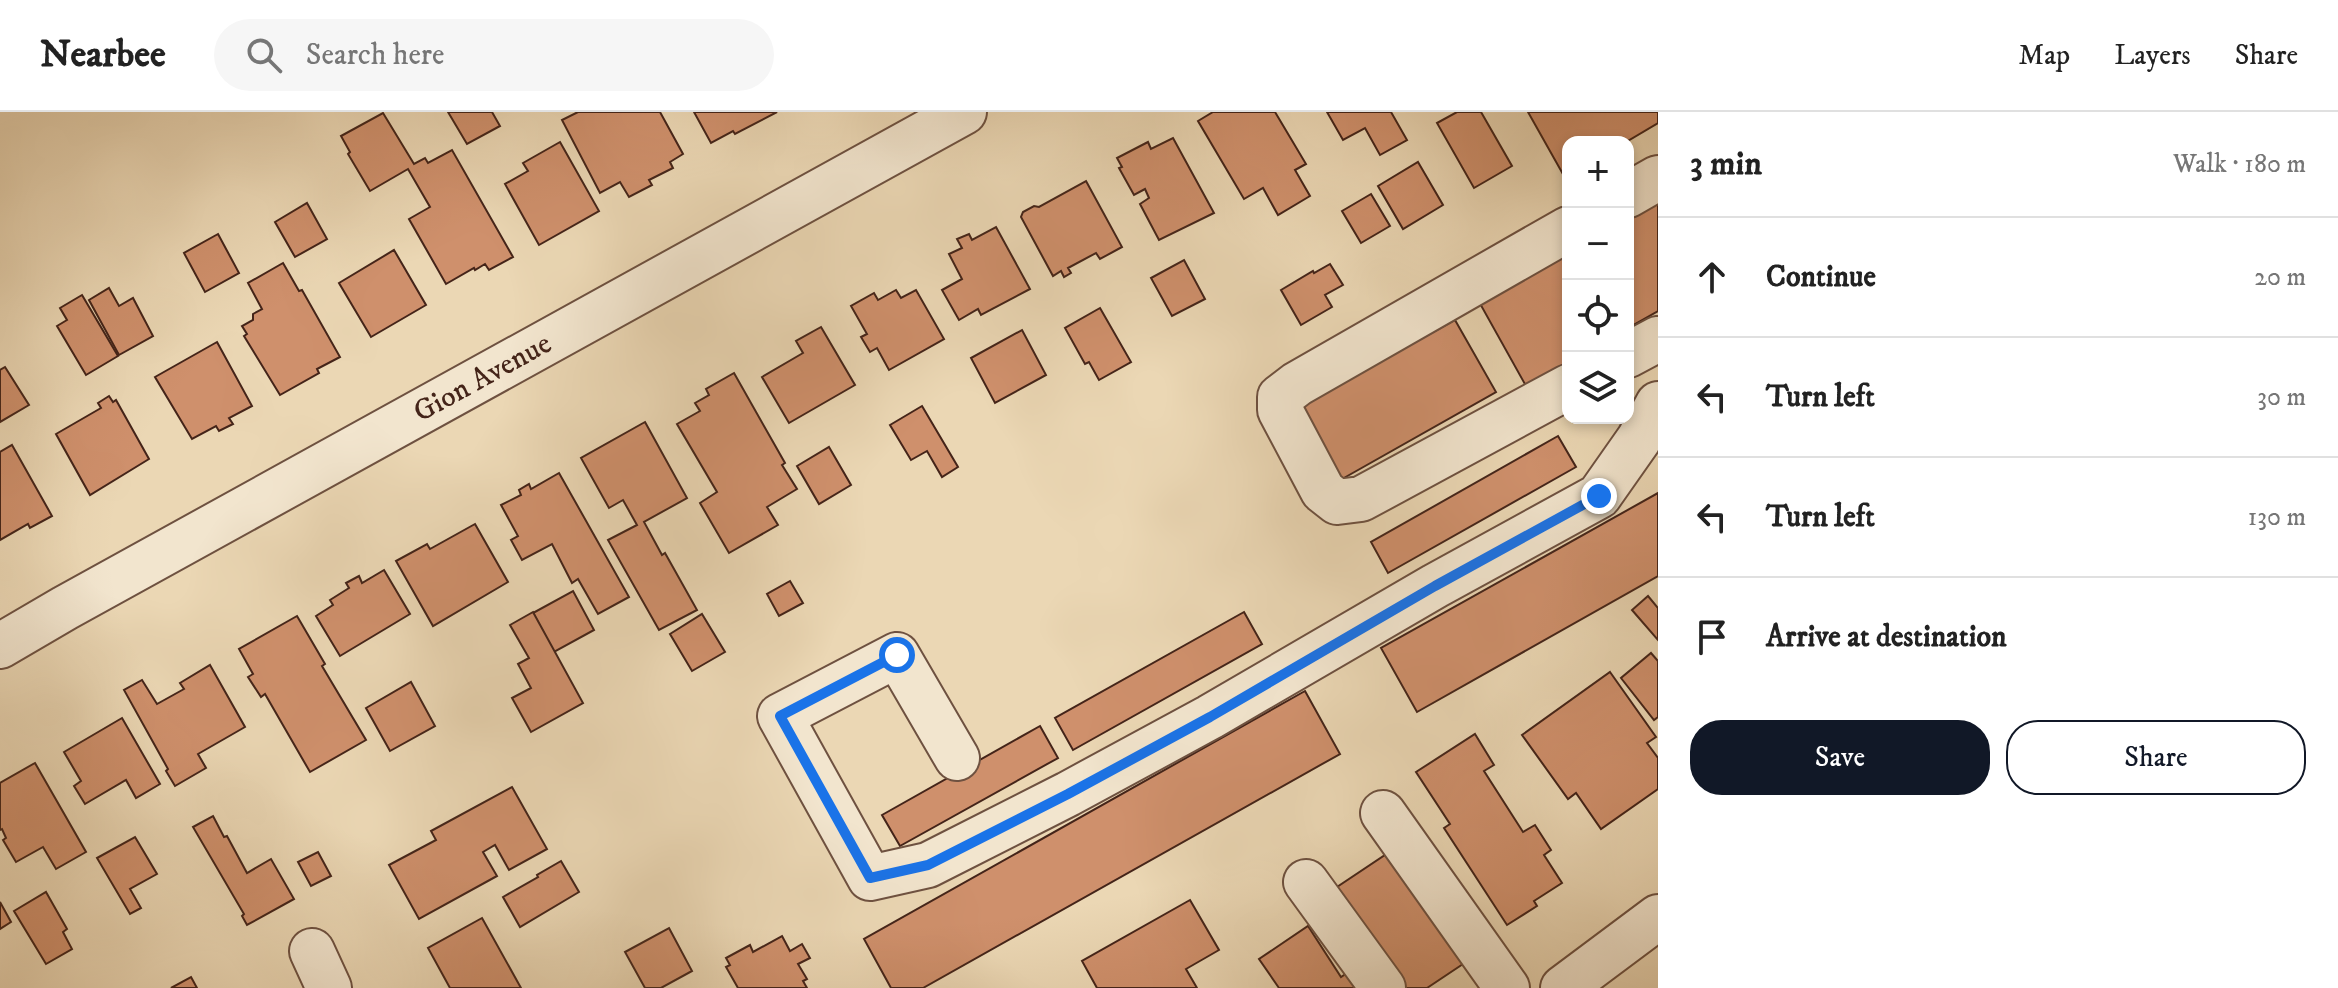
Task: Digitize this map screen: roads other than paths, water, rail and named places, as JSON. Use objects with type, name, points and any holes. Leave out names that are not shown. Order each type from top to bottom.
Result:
[{"type":"street","name":"Gion Avenue","points":[[0,646],[964,112]]},
{"type":"street","points":[[1634,192],[1658,178]]},
{"type":"street","points":[[1562,232],[1297,384],[1280,397],[1280,410],[1323,491],[1337,502],[1361,499],[1562,390]]},
{"type":"street","points":[[1634,352],[1658,339]]},
{"type":"street","points":[[957,758],[897,655],[780,716],[870,878],[928,865],[1210,717],[1435,586],[1599,496],[1639,439],[1658,404]]},
{"type":"street","points":[[1383,813],[1507,988]]},
{"type":"street","points":[[1306,882],[1383,988]]},
{"type":"street","points":[[1563,988],[1658,917]]}]
